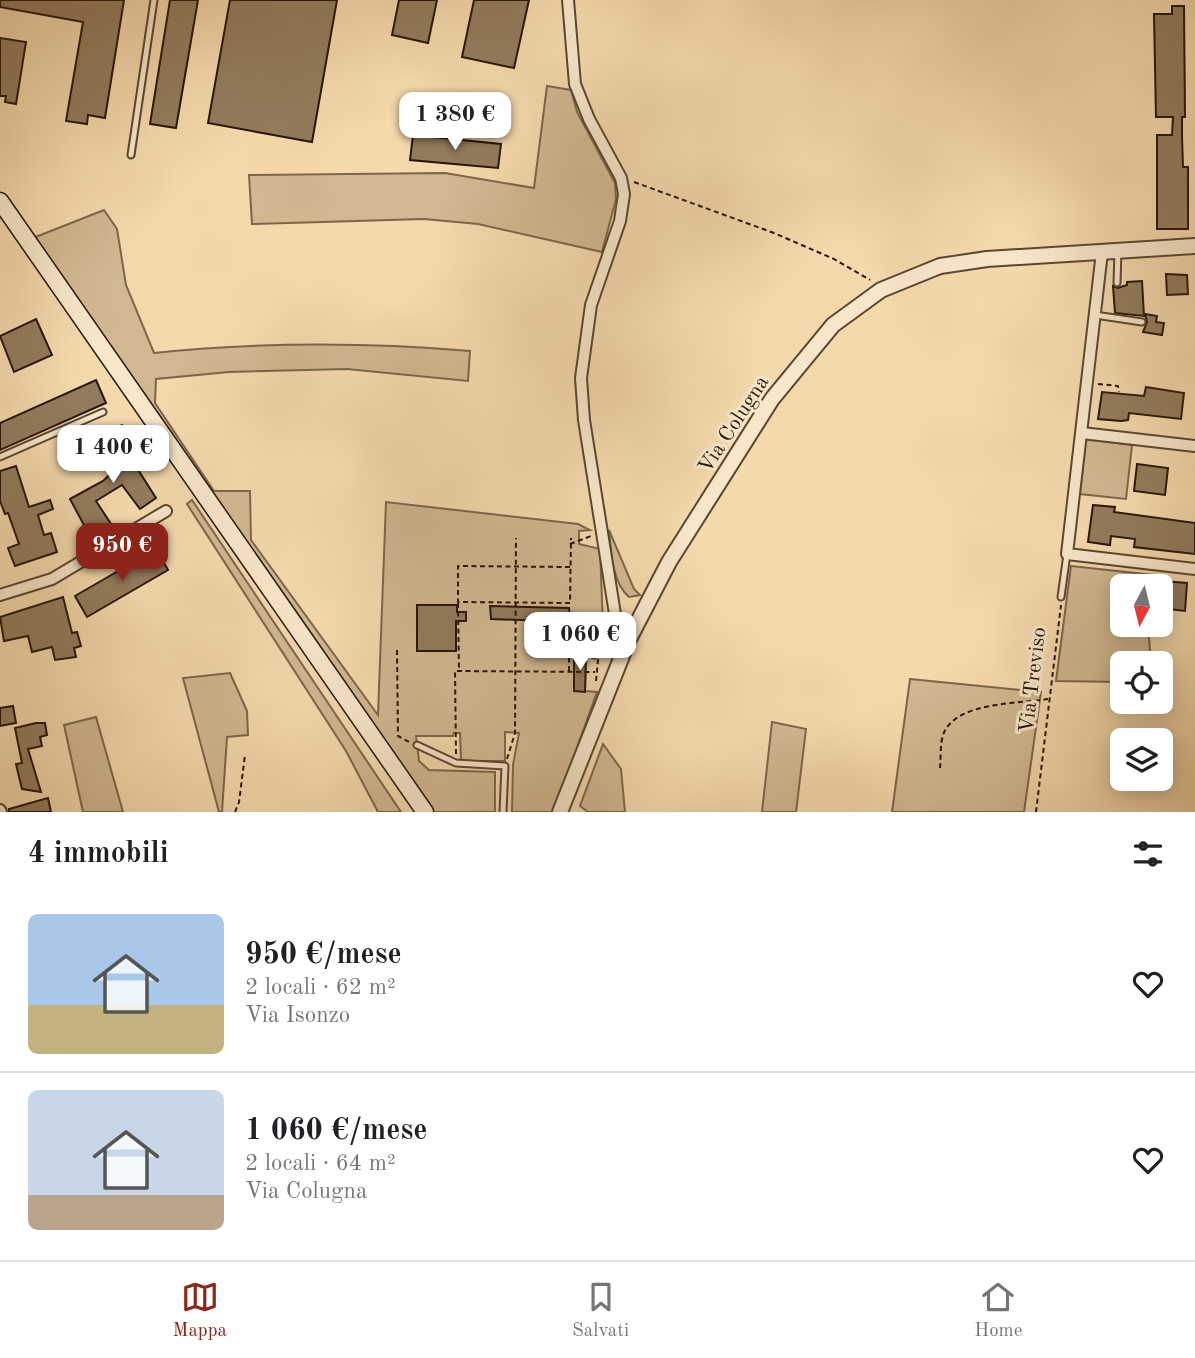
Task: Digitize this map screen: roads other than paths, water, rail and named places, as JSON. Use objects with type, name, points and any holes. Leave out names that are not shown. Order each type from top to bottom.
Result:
[{"type":"main road","points":[[0,201],[425,812]]},
{"type":"street","points":[[568,0],[576,84],[589,119],[621,178],[624,194],[620,220],[591,305],[583,351],[584,420],[615,614],[628,641]]},
{"type":"street","name":"Via Colugna","points":[[560,812],[628,641],[669,562],[772,399],[833,325],[881,290],[940,266],[987,259],[1195,246]]},
{"type":"street","points":[[1102,252],[1067,554],[1195,569]]},
{"type":"street","points":[[1082,433],[1195,446]]},
{"type":"street","points":[[0,595],[52,579],[166,511]]},
{"type":"lane","points":[[131,155],[154,0]]},
{"type":"lane","points":[[1117,283],[1118,251]]},
{"type":"lane","points":[[1095,315],[1142,322]]},
{"type":"lane","points":[[0,457],[103,412]]},
{"type":"lane","points":[[1061,597],[1067,554]]},
{"type":"lane","points":[[417,745],[456,763],[505,766],[503,812]]}]
